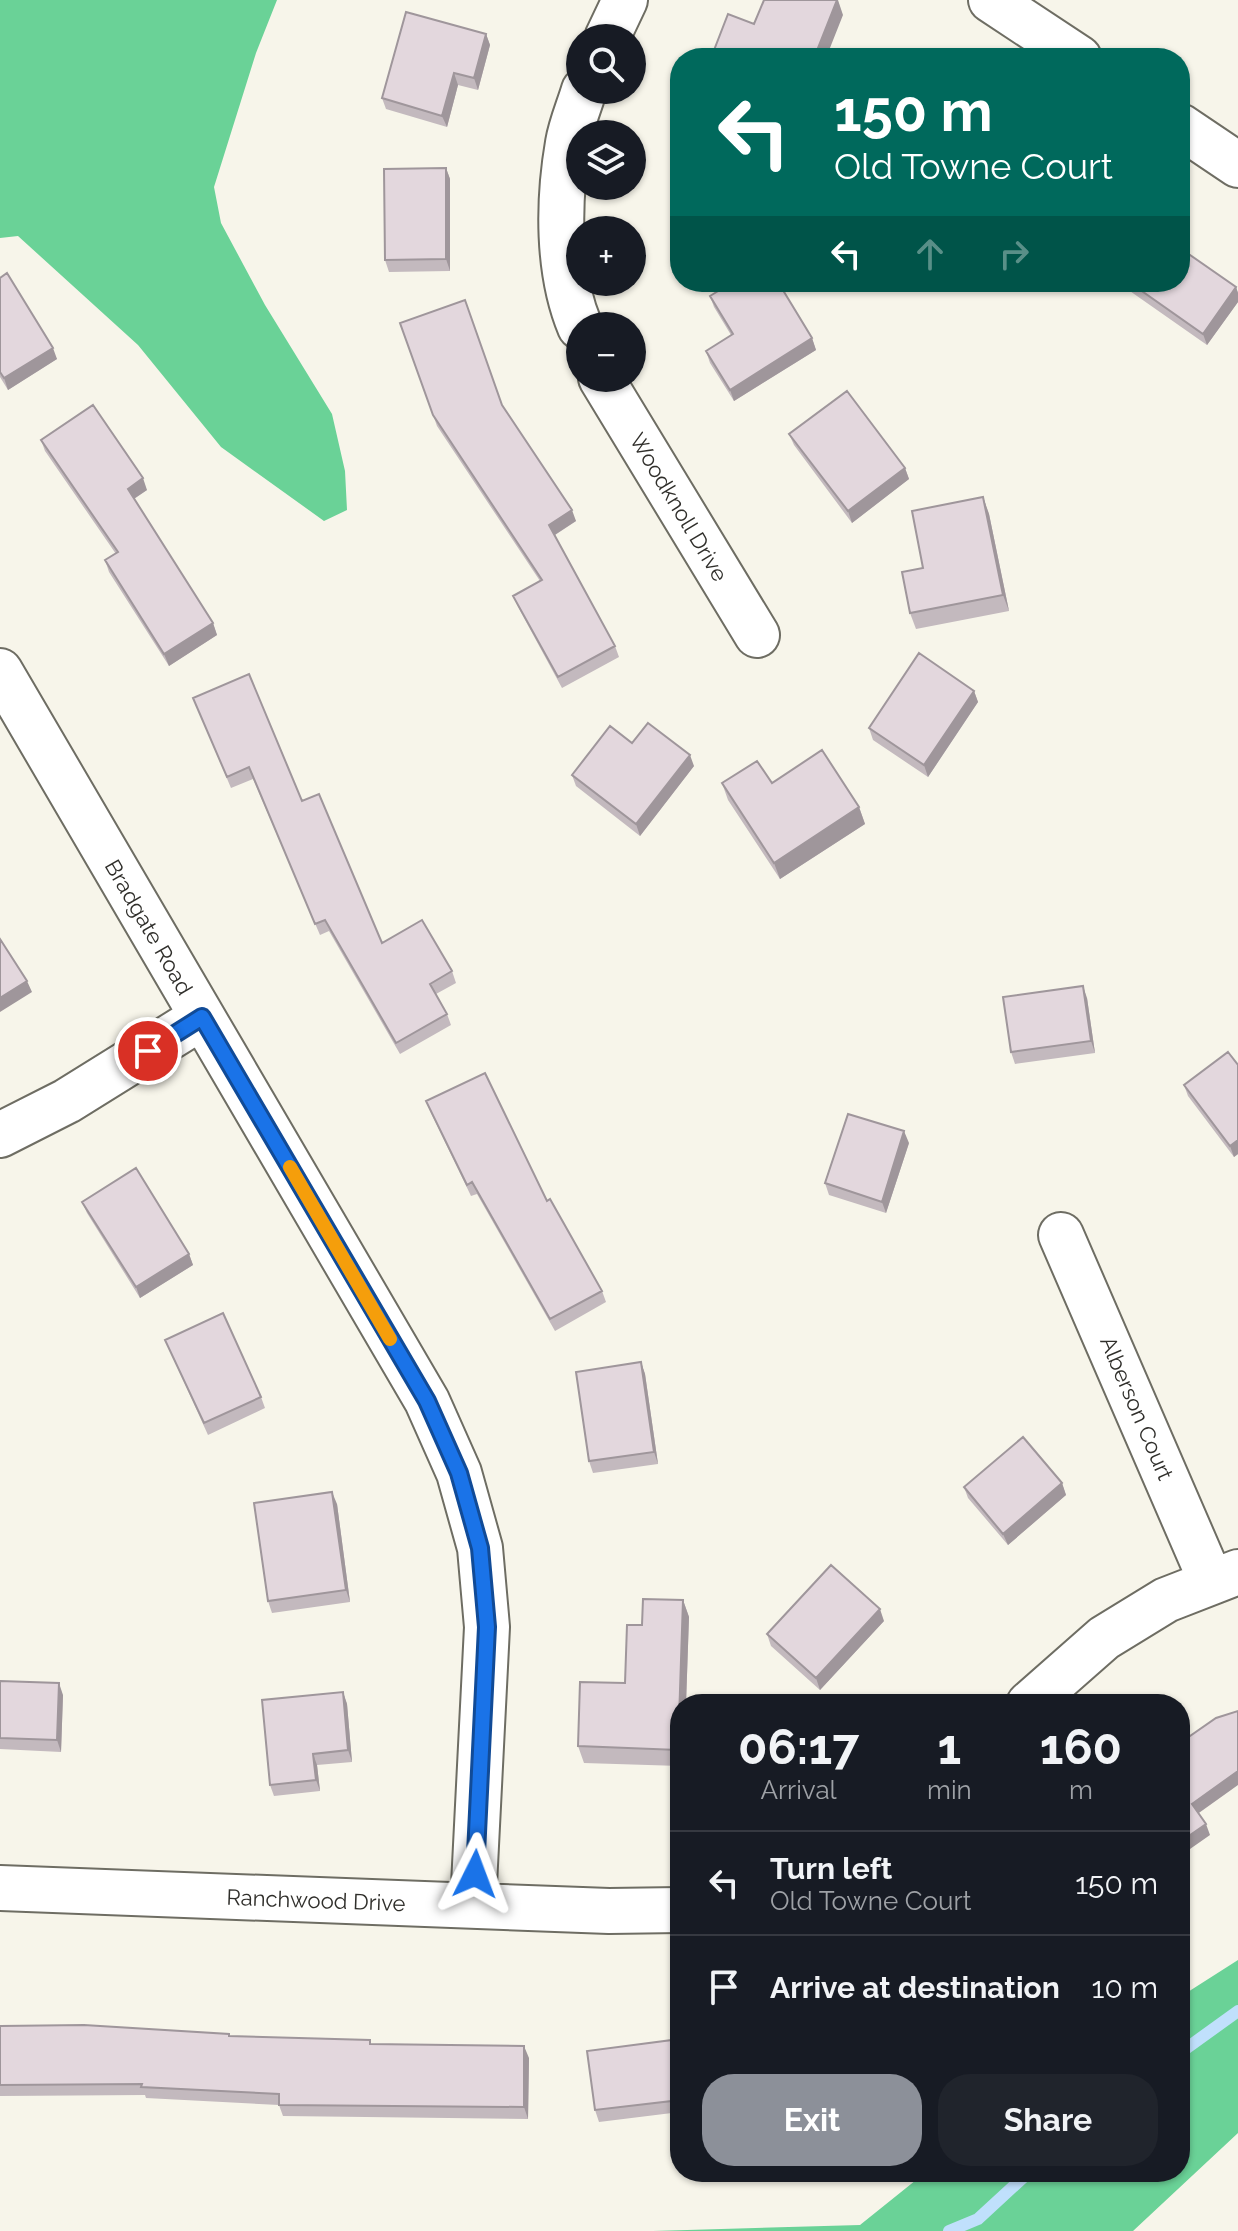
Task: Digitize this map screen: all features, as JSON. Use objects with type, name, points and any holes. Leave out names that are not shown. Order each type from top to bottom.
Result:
[{"type":"street","points":[[614,24],[625,0]]},
{"type":"street","points":[[991,0],[1064,48]]},
{"type":"street","points":[[576,312],[562,243],[568,141],[580,104]]},
{"type":"street","points":[[1190,133],[1238,165]]},
{"type":"street","name":"Woodknoll Drive","points":[[609,392],[757,635]]},
{"type":"street","name":"Bradgate Road","points":[[0,671],[427,1401],[459,1473],[480,1548],[487,1627],[473,1905]]},
{"type":"street","points":[[0,1135],[67,1101],[202,1017]]},
{"type":"street","name":"Alberson Court","points":[[1061,1235],[1224,1577]]},
{"type":"street","points":[[1040,1694],[1104,1638],[1166,1600],[1224,1577]]},
{"type":"street","name":"Ranchwood Drive","points":[[0,1888],[609,1911],[670,1910]]},
{"type":"green space","points":[[0,0],[277,0],[256,53],[214,187],[221,223],[265,305],[332,414],[345,471],[347,510],[324,521],[221,447],[138,345],[18,236],[0,238]]},
{"type":"green space","points":[[1238,1960],[1238,2133],[1190,2178],[1190,1991]]},
{"type":"green space","points":[[914,2182],[1186,2182],[1133,2231],[653,2231],[860,2225]]},
{"type":"building","points":[[764,0],[837,0],[818,48],[715,48],[728,14],[754,24]]},
{"type":"building","points":[[406,12],[486,34],[474,78],[454,73],[442,116],[382,98]]},
{"type":"building","points":[[446,168],[446,259],[385,260],[384,169]]},
{"type":"building","points":[[1190,255],[1236,287],[1203,334],[1143,292],[1190,292]]},
{"type":"building","points":[[7,273],[53,348],[4,378],[0,372],[0,278]]},
{"type":"building","points":[[717,292],[784,292],[812,338],[730,390],[706,351],[733,334],[710,296]]},
{"type":"building","points":[[465,300],[502,405],[572,510],[549,525],[615,646],[558,677],[513,596],[542,580],[433,415],[400,323]]},
{"type":"building","points":[[847,391],[905,468],[848,511],[789,434]]},
{"type":"building","points":[[93,405],[143,478],[128,489],[213,623],[164,654],[105,560],[118,552],[41,440]]},
{"type":"building","points":[[983,497],[1003,595],[910,613],[902,572],[923,568],[912,511]]},
{"type":"building","points":[[919,653],[974,691],[924,765],[869,728]]},
{"type":"building","points":[[249,674],[302,801],[319,794],[382,943],[422,920],[452,971],[430,984],[447,1014],[396,1043],[325,920],[315,924],[249,767],[227,777],[193,698]]},
{"type":"building","points":[[648,723],[690,755],[636,824],[572,775],[610,726],[632,743]]},
{"type":"building","points":[[822,750],[859,807],[774,863],[722,783],[757,761],[772,783]]},
{"type":"building","points":[[0,939],[27,981],[0,998]]},
{"type":"building","points":[[1083,986],[1091,1041],[1011,1052],[1003,997]]},
{"type":"building","points":[[1228,1052],[1238,1065],[1238,1140],[1230,1146],[1184,1085]]},
{"type":"building","points":[[485,1073],[547,1201],[550,1199],[602,1291],[550,1319],[472,1182],[467,1185],[426,1101]]},
{"type":"building","points":[[848,1114],[904,1131],[882,1202],[825,1183]]},
{"type":"building","points":[[136,1168],[189,1254],[136,1287],[82,1202]]},
{"type":"building","points":[[223,1313],[261,1397],[204,1423],[165,1340]]},
{"type":"building","points":[[641,1362],[654,1452],[589,1461],[576,1372]]},
{"type":"building","points":[[1023,1437],[1062,1483],[1003,1534],[964,1487]]},
{"type":"building","points":[[332,1492],[346,1590],[268,1601],[254,1503]]},
{"type":"building","points":[[831,1565],[880,1609],[816,1678],[767,1634]]},
{"type":"building","points":[[643,1599],[683,1600],[680,1694],[670,1694],[670,1750],[578,1746],[580,1682],[625,1683],[627,1625],[642,1625]]},
{"type":"building","points":[[0,1681],[59,1683],[57,1740],[0,1738]]},
{"type":"building","points":[[343,1692],[348,1750],[313,1754],[316,1780],[270,1785],[262,1700]]},
{"type":"building","points":[[1238,1711],[1238,1771],[1192,1804],[1206,1824],[1190,1835],[1190,1736],[1216,1718]]},
{"type":"building","points":[[84,2025],[229,2036],[370,2040],[370,2044],[524,2046],[524,2107],[279,2105],[279,2094],[141,2087],[142,2084],[0,2085],[0,2026]]},
{"type":"building","points":[[670,2040],[670,2101],[595,2110],[587,2051]]},
{"type":"waterway","points":[[1190,2046],[1238,2011]]},
{"type":"waterway","points":[[949,2231],[978,2219],[1018,2182]]},
{"type":"slow traffic","points":[[290,1167],[390,1339]]},
{"type":"route","points":[[148,1051],[202,1017],[427,1401],[459,1473],[480,1548],[487,1627],[475,1874]]}]
